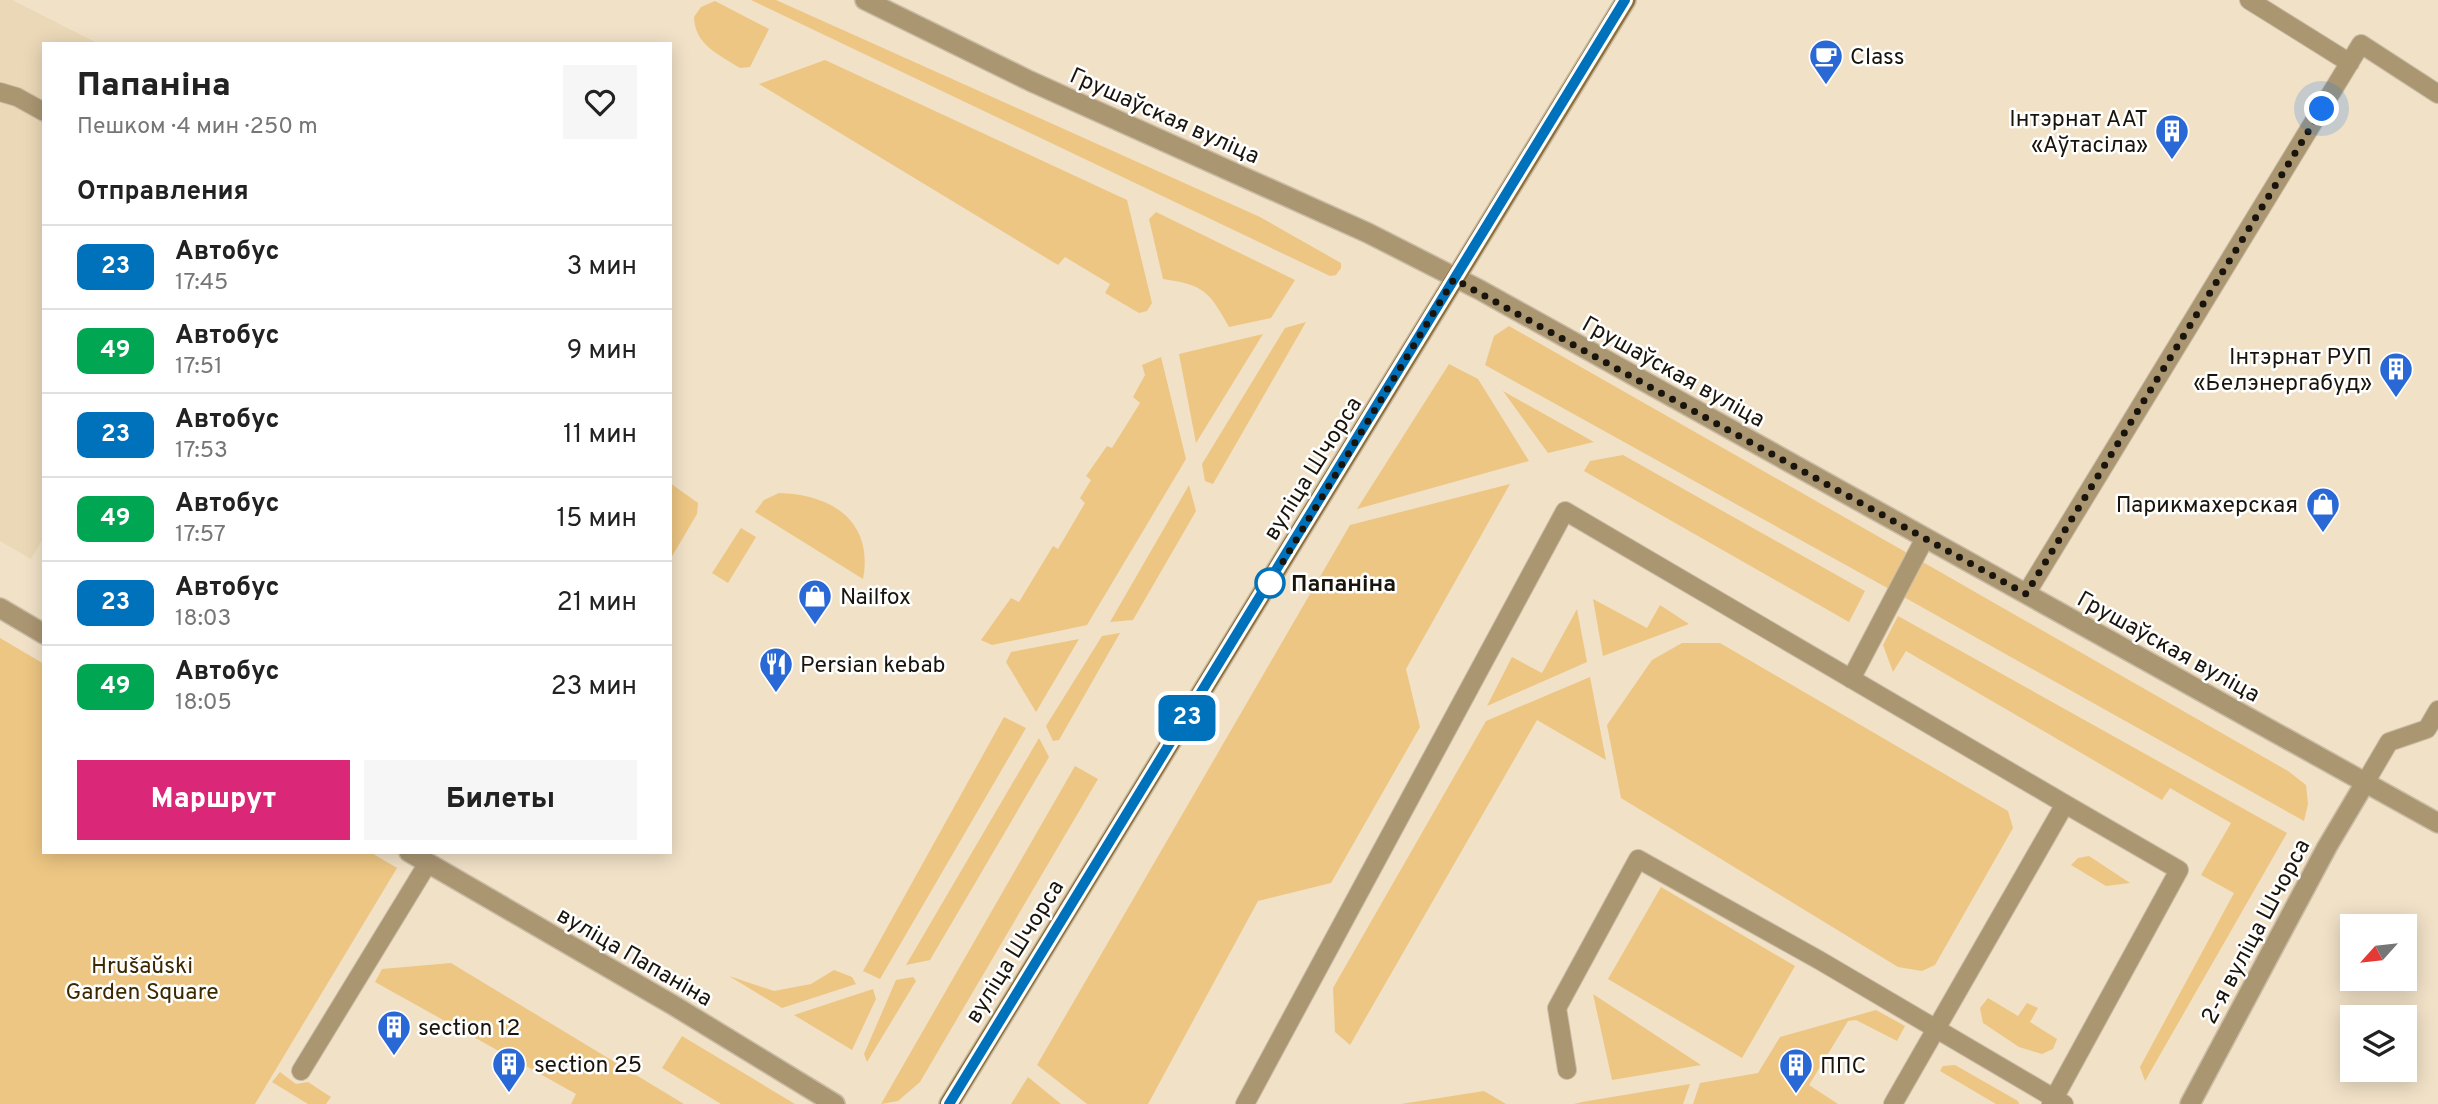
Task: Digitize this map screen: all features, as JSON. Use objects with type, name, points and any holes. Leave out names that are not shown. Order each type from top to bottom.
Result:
[{"type":"main road","name":"вуліца Шчорса","points":[[949,1104],[1626,0]]},
{"type":"street","name":"Грушаўская вуліца","points":[[865,0],[1042,87],[1368,233],[2438,823]]},
{"type":"street","points":[[0,608],[42,633]]},
{"type":"street","name":"2-я вуліца Шчорса","points":[[2190,1104],[2365,783]]},
{"type":"street","name":"вуліца Папаніна","points":[[412,854],[673,1005],[835,1104]]},
{"type":"lane","points":[[2249,0],[2350,63]]},
{"type":"lane","points":[[2026,594],[2361,44],[2438,94]]},
{"type":"lane","points":[[0,93],[16,97],[42,110]]},
{"type":"lane","points":[[1245,1104],[1565,511],[2179,870],[2057,1102],[1938,1030],[1638,859],[1558,1009],[1567,1070]]},
{"type":"lane","points":[[1851,679],[1925,538]]},
{"type":"lane","points":[[2365,783],[2389,742],[2427,729],[2438,710]]},
{"type":"lane","points":[[1893,1104],[1938,1030],[2065,804]]},
{"type":"lane","points":[[301,1072],[428,863]]},
{"type":"shaded area","points":[[0,0],[12,0],[95,42],[42,42],[42,540],[31,559],[0,541]]},
{"type":"green space","points":[[751,0],[776,0],[1260,217],[1341,263],[1341,268],[1336,275],[1330,276]]},
{"type":"green space","points":[[715,1],[769,29],[750,67],[740,68],[724,58],[709,48],[699,35],[694,17],[701,7]]},
{"type":"green space","points":[[825,60],[1127,200],[1152,303],[1147,311],[1139,313],[1105,293],[1110,284],[1065,257],[1058,265],[759,84]]},
{"type":"green space","points":[[1156,212],[1295,280],[1271,318],[1229,327],[1216,305],[1204,292],[1188,284],[1163,279],[1149,219]]},
{"type":"green space","points":[[1306,322],[1213,484],[1205,481],[1202,464],[1285,328]]},
{"type":"green space","points":[[1509,326],[1909,554],[1891,590],[1485,365],[1494,336]]},
{"type":"green space","points":[[1263,334],[1196,443],[1179,354]]},
{"type":"green space","points":[[1161,357],[1186,459],[1087,625],[992,645],[981,640],[1011,598],[1019,602],[1053,546],[1058,549],[1085,503],[1080,498],[1091,480],[1086,476],[1107,446],[1112,448],[1140,403],[1133,397],[1145,375],[1142,365]]},
{"type":"green space","points":[[1449,364],[1478,379],[1529,461],[1357,509]]},
{"type":"green space","points":[[1503,391],[1594,442],[1548,453]]},
{"type":"green space","points":[[1623,455],[1865,591],[1849,622],[1584,471],[1590,461]]},
{"type":"green space","points":[[672,484],[698,503],[697,514],[672,556]]},
{"type":"green space","points":[[1510,484],[1406,669],[1420,727],[1331,883],[1258,901],[1148,1104],[1087,1104],[1037,1065],[1350,525]]},
{"type":"green space","points":[[1189,485],[1196,511],[1133,620],[1110,622]]},
{"type":"green space","points":[[779,493],[816,499],[845,515],[862,541],[865,559],[863,579],[755,512],[764,500]]},
{"type":"green space","points":[[741,528],[756,537],[728,583],[712,573]]},
{"type":"green space","points":[[1921,561],[2288,771],[2306,785],[2308,804],[2304,821],[1902,596]]},
{"type":"green space","points":[[1593,599],[1647,628],[1660,605],[1689,624],[1603,656]]},
{"type":"green space","points":[[1577,609],[1587,662],[1487,706],[1512,657],[1542,673]]},
{"type":"green space","points":[[1898,616],[2287,833],[2145,1081],[2140,1067],[2234,893],[2201,875],[2231,823],[2170,788],[2162,800],[1906,651],[1893,672],[1883,645]]},
{"type":"green space","points":[[1120,633],[1059,740],[1053,741],[1046,726],[1102,636]]},
{"type":"green space","name":"Hrušaŭski Garden Square","points":[[0,638],[42,663],[42,854],[373,854],[397,868],[255,1104],[0,1104]]},
{"type":"green space","points":[[1079,639],[1036,712],[1006,662],[1011,652]]},
{"type":"green space","points":[[1682,643],[1720,643],[2008,811],[2013,828],[1935,965],[1922,971],[1898,967],[1621,798],[1607,725],[1652,660]]},
{"type":"green space","points":[[1590,677],[1606,760],[1537,720],[1350,1045],[1335,1032],[1333,988],[1486,721]]},
{"type":"green space","points":[[1004,717],[1026,728],[880,979],[863,971]]},
{"type":"green space","points":[[1039,738],[1049,757],[930,960],[906,965]]},
{"type":"green space","points":[[1075,766],[1098,779],[920,1082],[898,1101],[881,1104]]},
{"type":"green space","points":[[2089,856],[2130,883],[2106,886],[2071,865],[2078,858]]},
{"type":"green space","points":[[1661,887],[1795,966],[1742,1058],[1608,979]]},
{"type":"green space","points":[[451,963],[684,1104],[571,1104],[576,1094],[375,982],[382,969]]},
{"type":"green space","points":[[834,970],[852,977],[856,984],[782,1008],[729,976],[774,991],[811,984]]},
{"type":"green space","points":[[913,977],[916,981],[867,1062],[864,1054],[896,980]]},
{"type":"green space","points":[[873,989],[876,999],[852,1050],[794,1015]]},
{"type":"green space","points":[[1593,994],[1701,1065],[1612,1080]]},
{"type":"green space","points":[[1988,998],[2018,1016],[2027,1003],[2038,1008],[2030,1022],[2057,1039],[2053,1049],[2042,1054],[2019,1047],[1983,1023],[1980,1008]]},
{"type":"green space","points":[[1876,1010],[1905,1026],[1897,1041],[1856,1020],[1848,1021],[1809,1085],[1838,1104],[1693,1104],[1700,1083],[1758,1073],[1780,1037]]},
{"type":"green space","points":[[682,1036],[795,1104],[721,1104],[662,1068]]},
{"type":"green space","points":[[1955,1065],[2019,1104],[1996,1104],[1940,1071],[1943,1066]]},
{"type":"green space","points":[[280,1072],[296,1084],[308,1082],[331,1097],[326,1104],[308,1104],[272,1082]]},
{"type":"green space","points":[[1028,1077],[1061,1104],[1011,1104]]},
{"type":"green space","points":[[1690,1084],[1683,1104],[1574,1104],[1582,1102]]},
{"type":"green space","points":[[1484,1091],[1506,1104],[1401,1104]]},
{"type":"bus line","name":"23","points":[[949,1104],[1419,341],[1487,221],[1625,0]]},
{"type":"place","name":"Class","points":[[1826,86]]},
{"type":"place","name":"Інтэрнат ААТ «Аўтасіла»","points":[[2172,161]]},
{"type":"place","name":"Інтэрнат РУП «Белэнергабуд»","points":[[2396,399]]},
{"type":"place","name":"Парикмахерская","points":[[2323,534]]},
{"type":"place","name":"Папаніна","points":[[1270,583]]},
{"type":"place","name":"Nailfox","points":[[815,626]]},
{"type":"place","name":"Persian kebab","points":[[776,694]]},
{"type":"place","name":"section 12","points":[[394,1057]]},
{"type":"place","name":"section 25","points":[[509,1094]]},
{"type":"place","name":"ППС","points":[[1796,1095]]},
{"type":"route","points":[[1270,583],[1419,341],[1454,279],[1480,290],[2026,594],[2322,109]]}]
